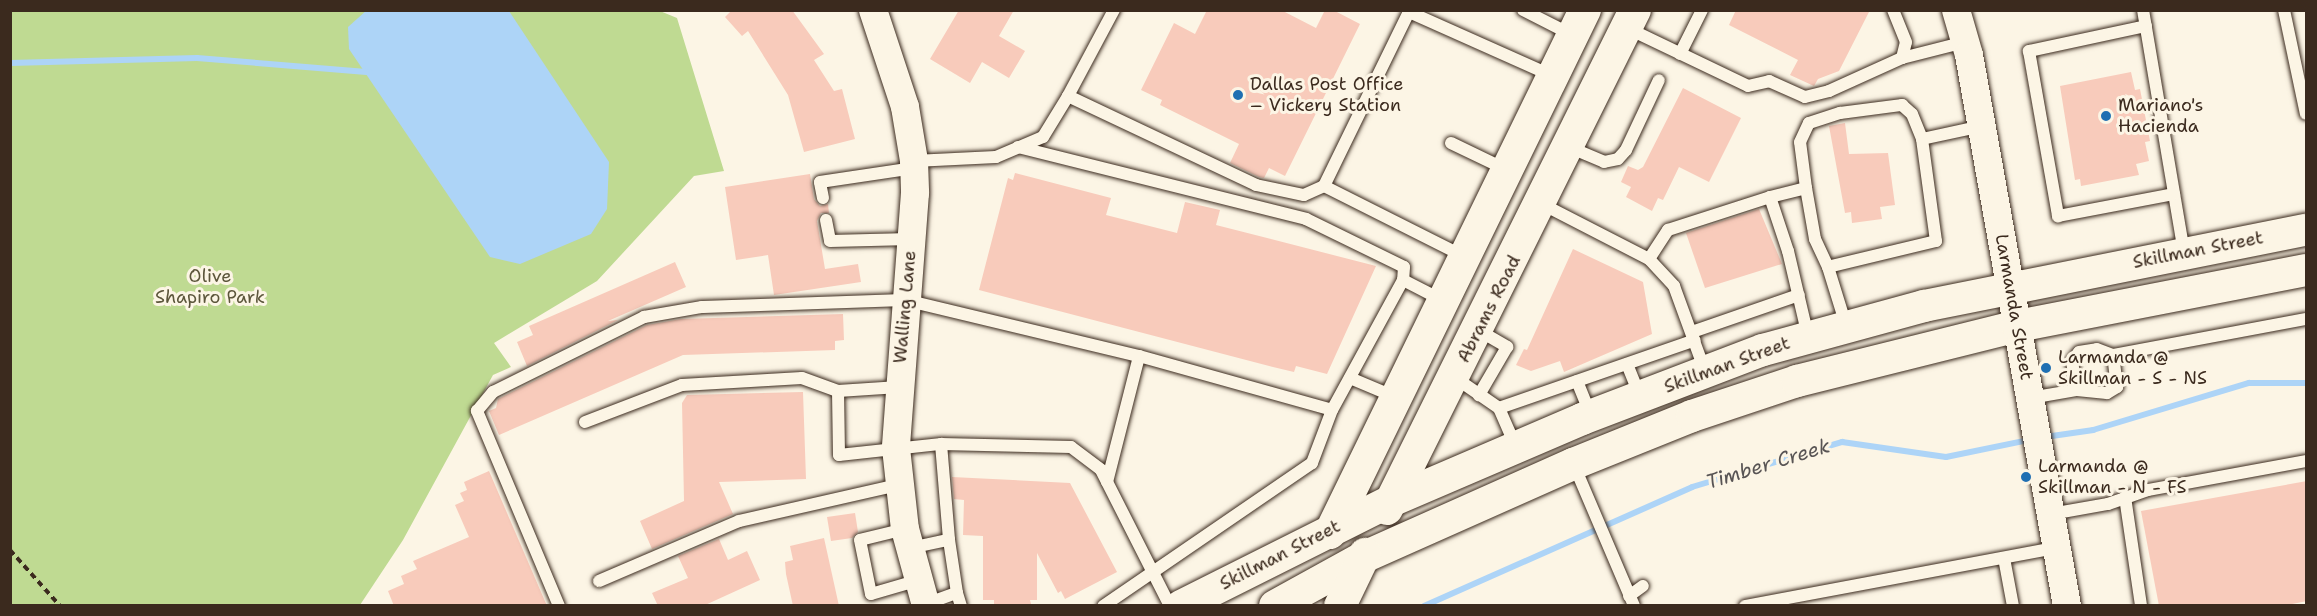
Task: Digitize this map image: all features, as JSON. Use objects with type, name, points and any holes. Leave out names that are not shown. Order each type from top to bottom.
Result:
[{"type":"main road","name":"Abrams Road","points":[[1340,606],[1545,197],[1631,19]]},
{"type":"main road","points":[[1288,601],[1333,527],[1510,172],[1579,23]]},
{"type":"main road","points":[[1510,172],[1545,197]]},
{"type":"main road","name":"Skillman Street","points":[[1181,606],[1333,527],[1516,447],[1706,372],[1808,337],[1846,325],[2012,287],[2307,230]]},
{"type":"main road","name":"Skillman Street","points":[[1288,601],[1364,558],[1579,477],[1692,416],[1797,381],[2018,326],[2307,270]]},
{"type":"street","name":"Walling Lane","points":[[873,10],[905,107],[914,164],[896,448],[898,485],[907,539],[924,597]]},
{"type":"street","name":"Larmanda Street","points":[[1960,12],[2012,287],[2067,606]]},
{"type":"lane","points":[[823,198],[820,182],[914,164],[996,157],[1050,129],[1114,10]]},
{"type":"lane","points":[[1523,10],[1579,23]]},
{"type":"lane","points":[[1680,54],[1702,10]]},
{"type":"lane","points":[[1893,10],[1906,42],[1902,58]]},
{"type":"lane","points":[[2143,10],[2184,254]]},
{"type":"lane","points":[[2284,10],[2307,114]]},
{"type":"lane","points":[[1068,96],[1256,185],[1304,195],[1324,186],[1409,12],[1554,77]]},
{"type":"lane","points":[[1631,19],[1680,54],[1748,86],[1769,81],[1805,97],[1829,91],[1902,58],[1965,42]]},
{"type":"lane","points":[[2146,26],[2029,51],[2058,216],[2174,194]]},
{"type":"lane","points":[[1569,147],[1604,162],[1618,159],[1626,150],[1659,80]]},
{"type":"lane","points":[[1828,267],[1936,241],[1922,139],[1912,114],[1902,105],[1840,113],[1809,123],[1800,142],[1815,239],[1828,267],[1846,325]]},
{"type":"lane","points":[[1922,139],[1982,126]]},
{"type":"lane","points":[[1451,143],[1510,172]]},
{"type":"lane","points":[[1018,147],[1306,219],[1404,267],[1403,280],[1332,410],[1312,463],[1103,606]]},
{"type":"lane","points":[[1324,186],[1467,257]]},
{"type":"lane","points":[[1649,259],[1668,230],[1770,197],[1806,188]]},
{"type":"lane","points":[[1545,197],[1649,259],[1674,286],[1706,372]]},
{"type":"lane","points":[[1770,197],[1799,295],[1808,337]]},
{"type":"lane","points":[[826,220],[830,241],[911,239]]},
{"type":"lane","points":[[1403,280],[1445,301]]},
{"type":"lane","points":[[1499,408],[1627,364],[1799,295]]},
{"type":"lane","points":[[559,606],[477,411],[494,392],[644,317],[702,307],[905,300],[1139,356],[1332,410]]},
{"type":"lane","points":[[2077,390],[2072,362],[2079,352],[2097,349],[2113,355],[2307,319]]},
{"type":"lane","points":[[1478,330],[1507,346],[1479,394]]},
{"type":"lane","points":[[2029,393],[2077,390],[2107,393],[2117,387],[2113,355]]},
{"type":"lane","points":[[1107,482],[1139,356]]},
{"type":"lane","points":[[1627,364],[1640,397]]},
{"type":"lane","points":[[1454,377],[1499,408],[1516,447]]},
{"type":"lane","points":[[585,422],[682,385],[802,378],[838,391],[899,387]]},
{"type":"lane","points":[[1350,378],[1396,398]]},
{"type":"lane","points":[[1577,381],[1591,416]]},
{"type":"lane","points":[[838,391],[839,455],[941,444],[1071,447],[1101,471],[1170,606]]},
{"type":"lane","points":[[941,444],[949,540],[961,606]]},
{"type":"lane","points":[[2048,502],[2124,497],[2307,461]]},
{"type":"lane","points":[[1579,477],[1632,601]]},
{"type":"lane","points":[[599,581],[739,521],[898,485]]},
{"type":"lane","points":[[2124,497],[2141,606]]},
{"type":"lane","points":[[949,540],[860,540],[871,594],[924,597],[957,593]]},
{"type":"lane","points":[[1745,606],[2056,548]]},
{"type":"lane","points":[[2004,558],[2013,606]]},
{"type":"lane","points":[[1632,601],[1642,586]]},
{"type":"path","points":[[10,550],[60,606]]},
{"type":"green space","name":"Olive Shapiro Park","points":[[10,11],[660,11],[677,18],[724,171],[694,176],[597,281],[494,343],[511,367],[493,375],[403,540],[360,605],[11,605]]},
{"type":"water","points":[[367,10],[509,11],[609,162],[607,209],[591,234],[520,264],[490,257],[349,49],[348,27]]},
{"type":"building","points":[[732,10],[792,10],[824,54],[814,60],[834,91],[842,89],[855,139],[804,152],[788,95],[748,31],[742,36],[725,17]]},
{"type":"building","points":[[959,10],[1014,10],[999,36],[1025,51],[1009,78],[982,62],[970,83],[930,59]]},
{"type":"building","name":"Dallas Post Office – Vickery Station","points":[[1207,10],[1281,10],[1316,28],[1325,10],[1333,10],[1360,24],[1285,176],[1269,168],[1264,178],[1259,177],[1230,163],[1239,144],[1160,105],[1162,100],[1141,90],[1174,23],[1195,34]]},
{"type":"building","points":[[1736,10],[1870,10],[1839,71],[1818,79],[1814,86],[1790,75],[1798,60],[1729,25]]},
{"type":"building","name":"Mariano's Hacienda","points":[[2131,72],[2135,90],[2140,89],[2150,141],[2145,142],[2149,161],[2136,164],[2139,175],[2081,186],[2080,179],[2075,180],[2060,86]]},
{"type":"building","points":[[1683,88],[1741,118],[1709,182],[1679,167],[1663,200],[1658,198],[1652,211],[1626,197],[1631,187],[1621,182],[1628,166],[1638,170],[1643,167]]},
{"type":"building","points":[[1845,123],[1849,154],[1888,153],[1895,205],[1880,207],[1882,219],[1852,223],[1851,212],[1845,213],[1829,126]]},
{"type":"building","points":[[1015,173],[1111,198],[1106,215],[1177,233],[1185,202],[1220,210],[1216,225],[1376,266],[1327,374],[1296,366],[1294,372],[1273,367],[979,290],[1008,178],[1013,180]]},
{"type":"building","points":[[810,174],[814,199],[820,206],[828,204],[829,213],[821,213],[817,221],[825,269],[858,264],[861,282],[774,295],[768,255],[736,260],[725,187]]},
{"type":"building","points":[[1759,209],[1782,264],[1705,288],[1686,233]]},
{"type":"building","points":[[1573,249],[1643,282],[1652,334],[1564,372],[1560,361],[1531,371],[1516,365],[1524,349],[1527,350]]},
{"type":"building","points":[[675,262],[686,287],[608,321],[618,320],[527,366],[517,342],[533,335],[529,326]]},
{"type":"building","points":[[843,314],[844,340],[835,341],[835,350],[683,355],[499,435],[489,411],[496,408],[498,399],[647,325],[681,319]]},
{"type":"building","points":[[803,392],[806,479],[719,482],[733,514],[652,549],[640,521],[684,501],[682,403],[687,395]]},
{"type":"building","points":[[489,471],[547,606],[394,606],[388,591],[404,584],[401,576],[417,569],[413,561],[469,537],[455,505],[464,501],[460,493],[467,490],[464,482]]},
{"type":"building","points":[[952,477],[1070,483],[1117,572],[1065,599],[1061,591],[1058,593],[1037,553],[1037,600],[1030,600],[1031,604],[994,604],[994,600],[983,600],[983,536],[963,535],[964,500],[954,499]]},
{"type":"building","points":[[2307,481],[2307,601],[2282,606],[2159,606],[2141,511]]},
{"type":"building","points":[[855,513],[858,532],[852,538],[831,541],[827,517]]},
{"type":"building","points":[[824,538],[839,606],[793,606],[785,562],[793,560],[790,546]]},
{"type":"building","points":[[719,539],[728,560],[747,551],[760,580],[703,606],[658,606],[652,593],[688,578],[678,556]]},
{"type":"waterway","points":[[10,63],[197,58],[369,72]]},
{"type":"waterway","name":"Timber Creek","points":[[2045,437],[2093,430],[2249,383],[2306,383]]},
{"type":"waterway","name":"Timber Creek","points":[[1424,606],[1692,487],[1842,442],[1946,457],[2029,440]]},
{"type":"place","name":"Dallas Post Office – Vickery Station","points":[[1238,95]]},
{"type":"place","name":"Mariano's Hacienda","points":[[2106,116]]},
{"type":"place","name":"Larmanda @ Skillman - S - NS","points":[[2046,368]]},
{"type":"place","name":"Larmanda @ Skillman - N - FS","points":[[2026,477]]}]
